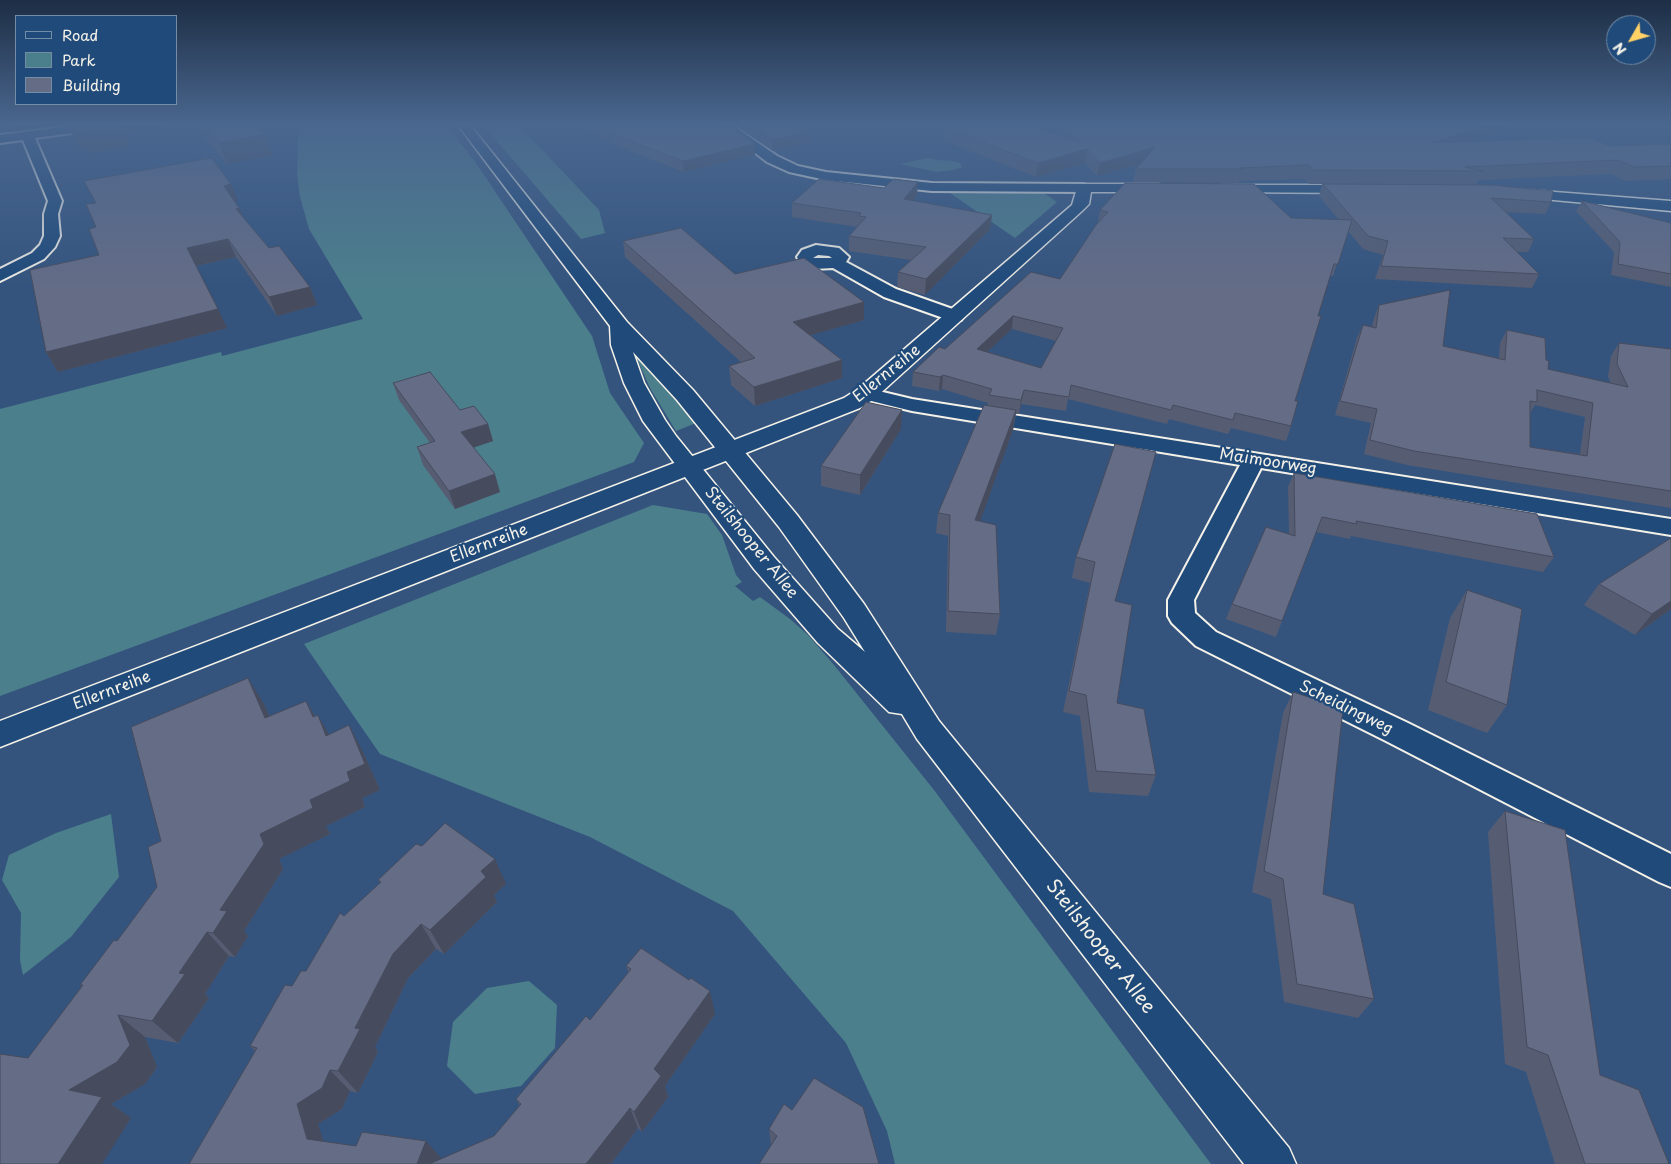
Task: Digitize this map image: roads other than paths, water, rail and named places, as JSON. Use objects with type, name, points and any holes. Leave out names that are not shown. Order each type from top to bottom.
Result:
[{"type":"main road","name":"Steilshooper Allee","points":[[508,179],[620,326],[662,369],[731,451],[823,567],[854,611],[928,730],[1273,1164]]},
{"type":"main road","points":[[1084,188],[1173,189]]},
{"type":"main road","name":"Ellernreihe","points":[[0,734],[830,413],[866,394],[956,316],[1077,208],[1080,204],[1084,188]]},
{"type":"main road","points":[[1210,189],[1369,189]]},
{"type":"main road","points":[[1503,192],[1671,206]]},
{"type":"main road","name":"Steilshooper Allee","points":[[620,326],[620,346],[634,383],[654,421],[689,467],[764,563],[828,636],[928,730]]},
{"type":"street","points":[[0,276],[38,256],[47,246],[52,236],[51,214],[55,201],[46,179]]},
{"type":"street","points":[[858,179],[932,187],[1084,188]]},
{"type":"street","points":[[836,263],[905,299],[956,316]]},
{"type":"street","name":"Maimoorweg","points":[[866,394],[921,406],[1671,527]]},
{"type":"street","name":"Scheidingweg","points":[[1254,460],[1181,600],[1182,616],[1206,640],[1397,732],[1671,870]]}]
